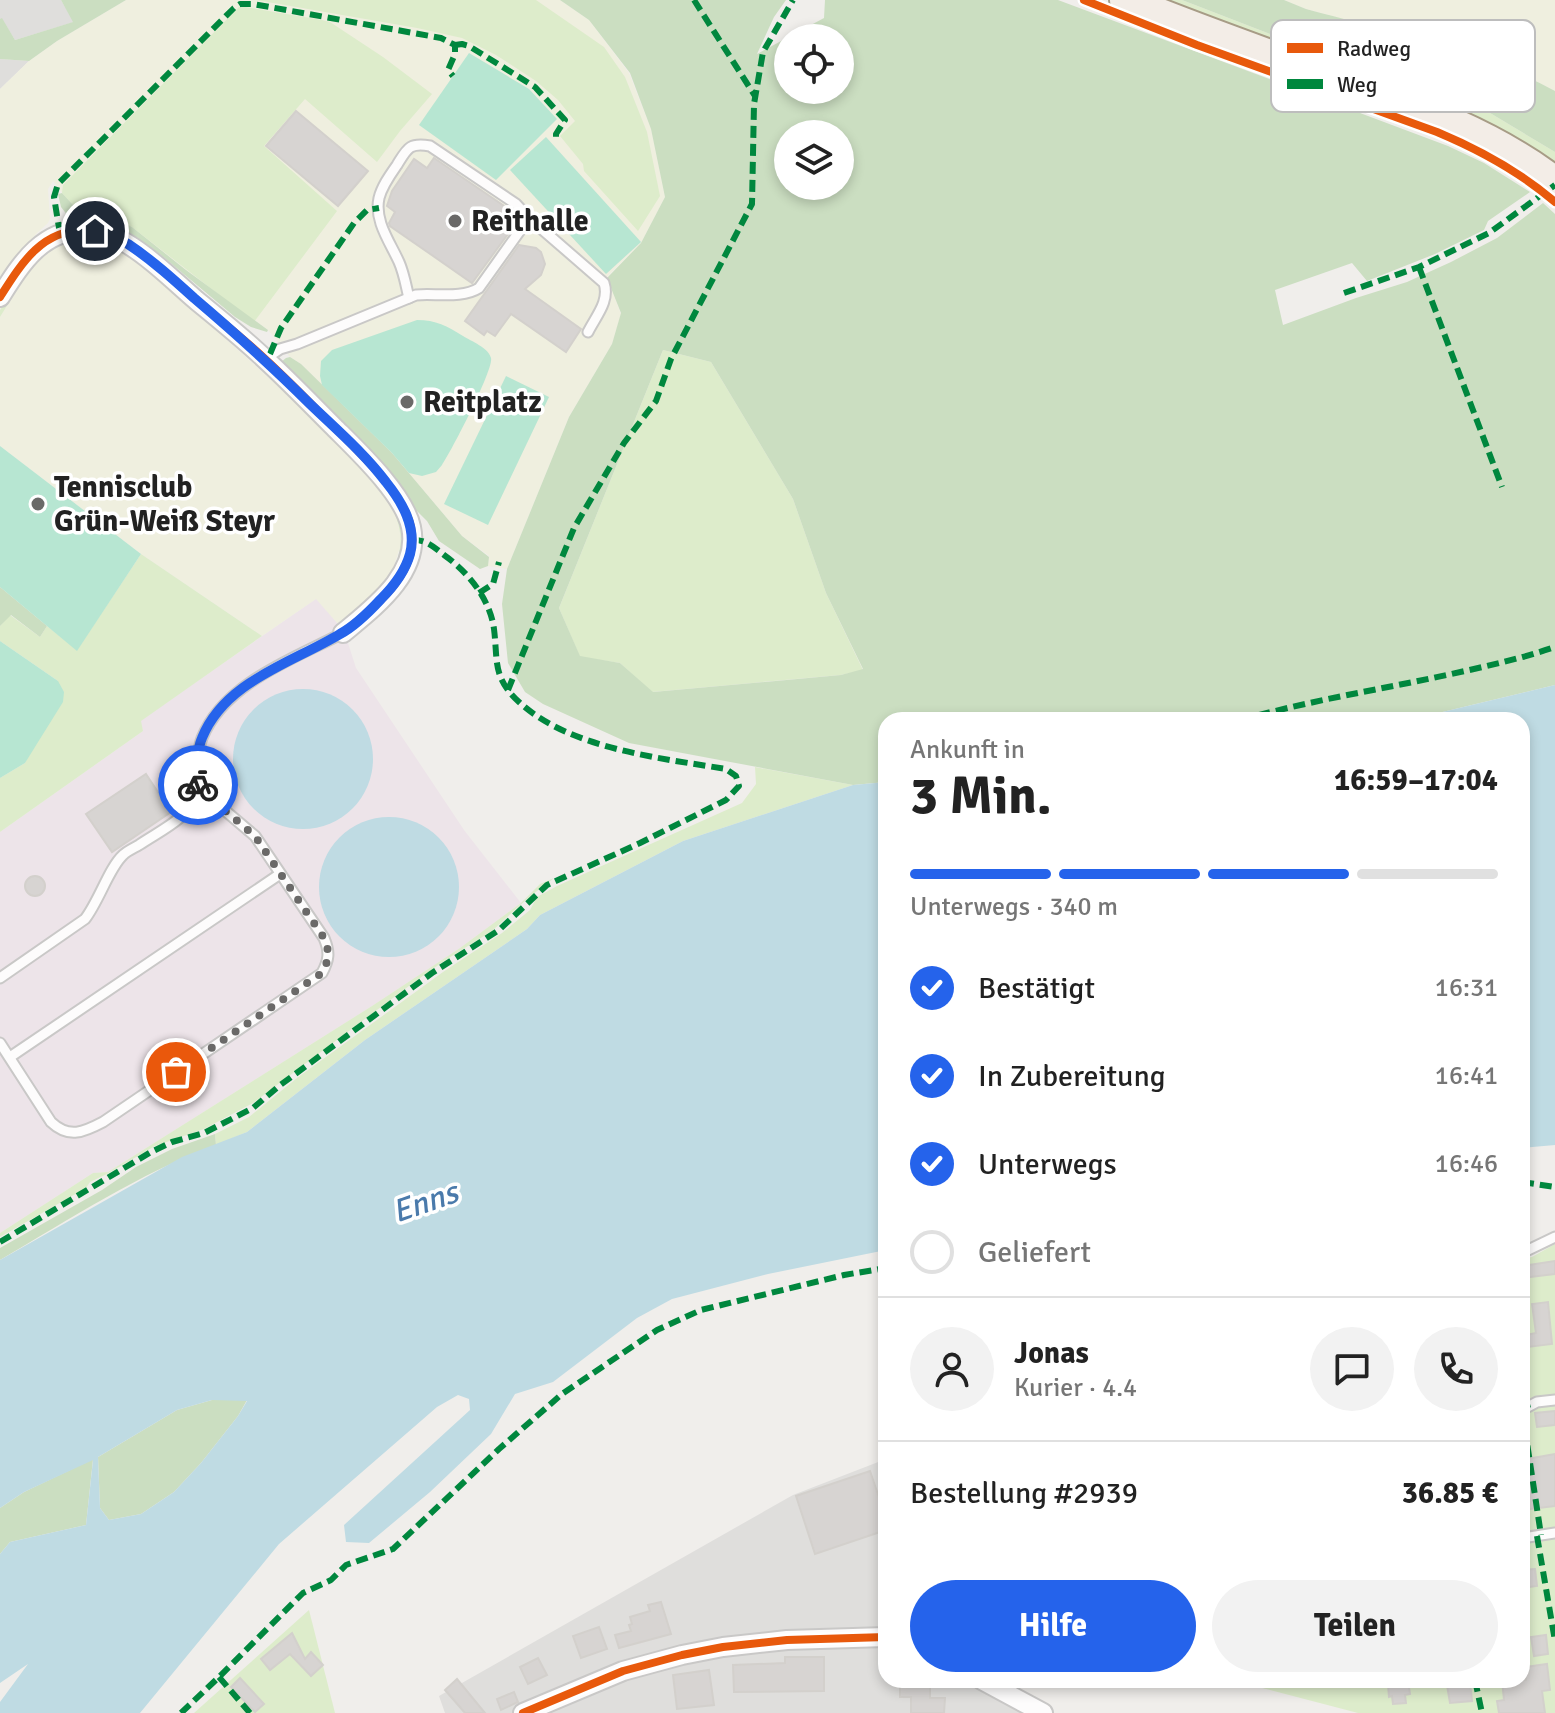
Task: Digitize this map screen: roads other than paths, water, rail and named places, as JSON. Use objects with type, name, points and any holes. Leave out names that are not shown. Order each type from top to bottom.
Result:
[{"type":"main road","points":[[1125,0],[1271,56]]},
{"type":"main road","points":[[1427,112],[1498,144],[1555,182]]},
{"type":"street","points":[[0,297],[27,257],[48,239],[71,231],[107,233],[151,261],[265,359],[386,482],[411,526],[410,553],[403,572],[392,588],[343,633]]},
{"type":"street","points":[[523,1713],[623,1671],[682,1655],[787,1640],[878,1637]]},
{"type":"street","points":[[997,1688],[1043,1713]]},
{"type":"lane","points":[[409,298],[400,264],[381,224],[378,204],[385,182],[406,150],[416,144],[430,146],[516,204],[604,283],[606,298],[588,332]]},
{"type":"lane","points":[[265,359],[280,349],[416,295],[471,294],[479,288],[529,218]]},
{"type":"lane","points":[[0,978],[85,919],[95,907],[123,855],[186,814],[198,793],[201,740],[207,727],[235,693],[255,679],[343,633]]},
{"type":"lane","points":[[0,1043],[51,1122],[60,1131],[87,1131],[322,973],[328,962],[324,938],[255,836],[209,797],[198,793]]},
{"type":"lane","points":[[10,1057],[280,874]]},
{"type":"lane","points":[[1530,1249],[1555,1237]]},
{"type":"lane","points":[[1530,1406],[1555,1400]]},
{"type":"lane","points":[[1530,1537],[1555,1533]]},
{"type":"water","points":[[1555,685],[1555,1145],[1530,1147],[1530,712],[1442,712]]},
{"type":"water","points":[[303,689],[330,695],[352,710],[367,732],[373,759],[367,786],[352,808],[330,823],[303,829],[276,823],[254,808],[239,786],[233,759],[239,732],[254,710],[276,695]]},
{"type":"water","name":"Enns","points":[[878,783],[878,1252],[768,1274],[672,1299],[637,1318],[553,1382],[515,1394],[491,1434],[430,1492],[369,1543],[346,1542],[344,1525],[470,1410],[469,1399],[458,1395],[437,1407],[279,1544],[140,1713],[0,1713],[0,1702],[28,1664],[0,1683],[0,1554],[10,1542],[86,1525],[93,1460],[24,1492],[0,1508],[0,1260],[182,1157],[247,1132],[365,1040],[527,929],[540,915],[683,841],[853,785]],"holes":[[[212,1400],[247,1401],[174,1492],[141,1514],[109,1520],[100,1508],[98,1457],[177,1410]]]},
{"type":"water","points":[[389,817],[416,822],[438,838],[454,860],[459,887],[454,914],[438,936],[416,952],[389,957],[362,952],[340,936],[324,914],[319,887],[324,860],[340,838],[362,822]]},
{"type":"place","name":"Reithalle","points":[[455,221]]},
{"type":"place","name":"Reitplatz","points":[[407,402]]},
{"type":"place","name":"Tennisclub Grün-Weiß Steyr","points":[[38,504]]}]
